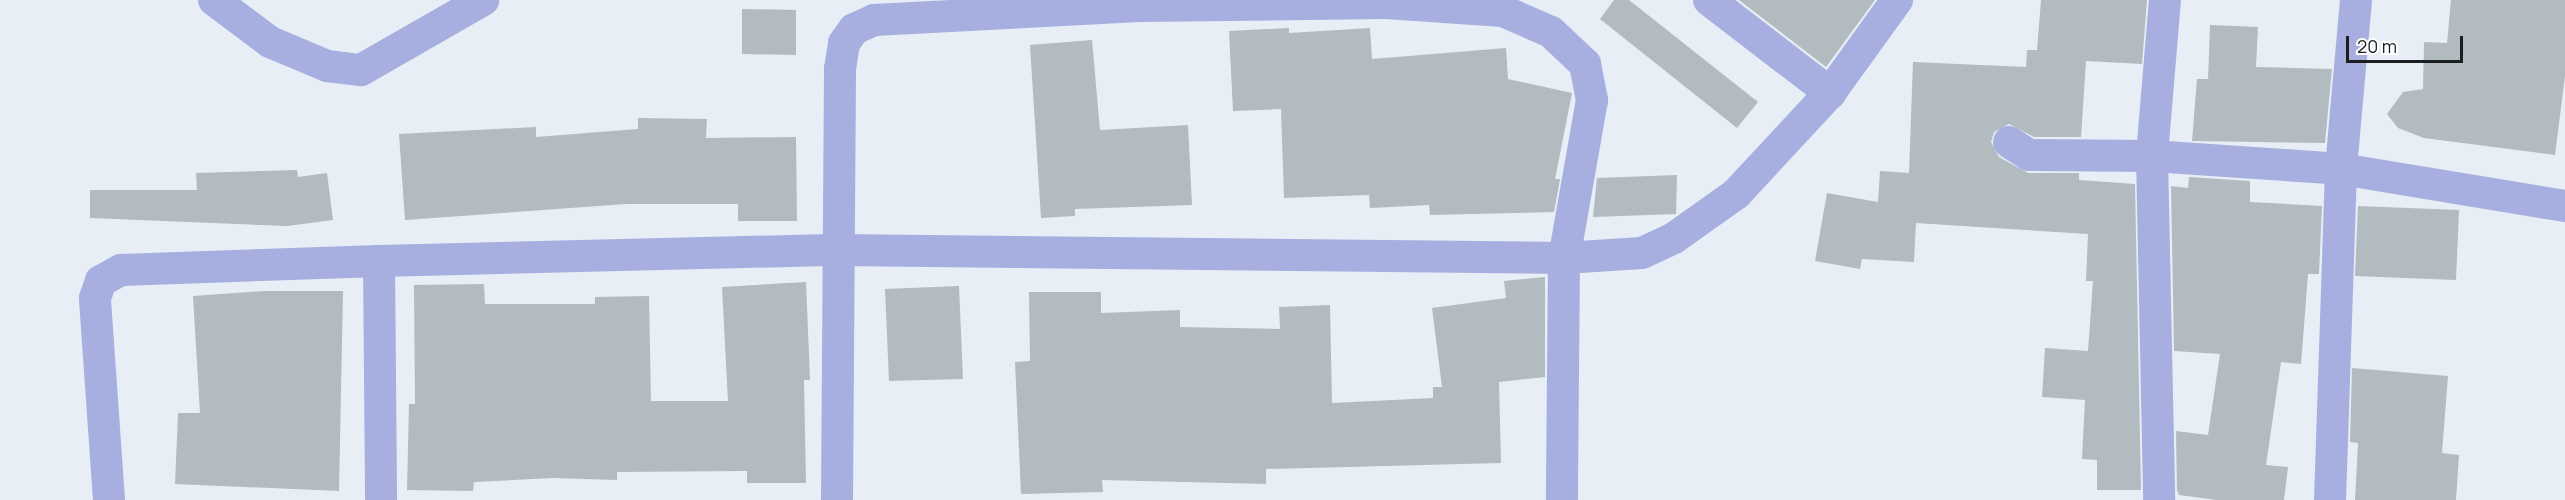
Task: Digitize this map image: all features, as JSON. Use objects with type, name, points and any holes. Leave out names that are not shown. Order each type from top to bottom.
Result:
[{"type":"street","points":[[214,0],[292,52],[327,66],[361,70],[483,0]]},
{"type":"street","points":[[1709,0],[1830,93]]},
{"type":"street","points":[[109,500],[95,298],[101,281],[121,270],[379,261],[838,250],[1564,258],[1642,253],[1674,238],[1736,194],[1830,93],[1897,0]]},
{"type":"street","points":[[2159,500],[2151,156],[2165,0]]},
{"type":"street","points":[[2330,500],[2341,169],[2356,0]]},
{"type":"street","points":[[837,500],[840,69],[844,44],[854,28],[874,20],[1140,6],[1386,3],[1503,11],[1551,32],[1585,64],[1592,100],[1564,258],[1562,500]]},
{"type":"street","points":[[2009,142],[2029,155],[2151,156],[2341,169],[2565,206]]},
{"type":"street","points":[[379,261],[381,500]]},
{"type":"building","points":[[1614,0],[1629,0],[1758,102],[1737,128],[1600,19]]},
{"type":"building","points":[[1739,0],[1875,0],[1826,67]]},
{"type":"building","points":[[2041,0],[2147,0],[2142,64],[2086,61],[2081,137],[2034,137],[2009,124],[1994,132],[1991,142],[1999,157],[2028,173],[2079,173],[2079,180],[2135,184],[2141,490],[2097,490],[2097,460],[2082,459],[2085,400],[2042,397],[2045,348],[2088,351],[2093,281],[2086,281],[2088,234],[1916,223],[1914,262],[1862,259],[1860,269],[1815,261],[1827,193],[1878,202],[1880,171],[1909,173],[1913,62],[2026,67],[2027,50],[2037,50]]},
{"type":"building","points":[[2451,0],[2565,0],[2565,76],[2555,155],[2424,138],[2398,128],[2387,114],[2403,92],[2423,89],[2424,42],[2447,43]]},
{"type":"building","points":[[742,9],[796,10],[796,55],[742,54]]},
{"type":"building","points":[[2210,25],[2258,27],[2256,67],[2332,69],[2325,143],[2192,141],[2197,79],[2208,79]]},
{"type":"building","points":[[1289,28],[1289,33],[1370,28],[1372,59],[1506,48],[1508,79],[1572,93],[1555,179],[1560,179],[1554,212],[1430,215],[1429,205],[1370,208],[1369,195],[1284,198],[1281,109],[1233,111],[1229,31]]},
{"type":"building","points":[[1092,40],[1100,130],[1188,125],[1192,205],[1075,209],[1075,216],[1041,218],[1030,45]]},
{"type":"building","points":[[638,118],[707,119],[706,138],[796,137],[797,221],[738,221],[738,204],[626,204],[405,220],[399,134],[536,127],[536,137],[638,129]]},
{"type":"building","points":[[297,170],[298,177],[327,173],[333,220],[287,226],[90,218],[90,190],[197,190],[196,173]]},
{"type":"building","points":[[1677,175],[1676,214],[1593,217],[1597,178]]},
{"type":"building","points":[[2189,177],[2250,181],[2250,202],[2322,206],[2319,274],[2308,274],[2301,364],[2281,362],[2266,465],[2288,467],[2284,500],[2217,500],[2179,495],[2177,490],[2176,431],[2208,435],[2220,354],[2174,351],[2171,186],[2188,188]]},
{"type":"building","points":[[2358,206],[2459,210],[2456,280],[2355,276]]},
{"type":"building","points":[[1545,277],[1545,377],[1499,382],[1501,463],[1266,469],[1266,484],[1102,480],[1103,492],[1021,494],[1015,362],[1030,361],[1029,292],[1101,292],[1101,313],[1180,310],[1180,327],[1280,329],[1279,307],[1330,305],[1332,403],[1433,398],[1433,387],[1442,387],[1432,308],[1506,298],[1504,281]]},
{"type":"building","points":[[806,282],[810,380],[804,380],[806,483],[747,483],[747,471],[617,472],[617,480],[553,478],[474,482],[473,491],[407,490],[409,404],[415,404],[414,285],[484,284],[485,304],[595,304],[595,297],[649,296],[651,401],[728,401],[722,287]]},
{"type":"building","points":[[959,286],[963,379],[889,381],[885,289]]},
{"type":"building","points":[[264,291],[343,291],[339,491],[175,484],[178,413],[200,413],[193,296]]},
{"type":"building","points":[[2352,368],[2448,376],[2442,453],[2459,455],[2456,500],[2355,500],[2358,443],[2350,442]]}]
